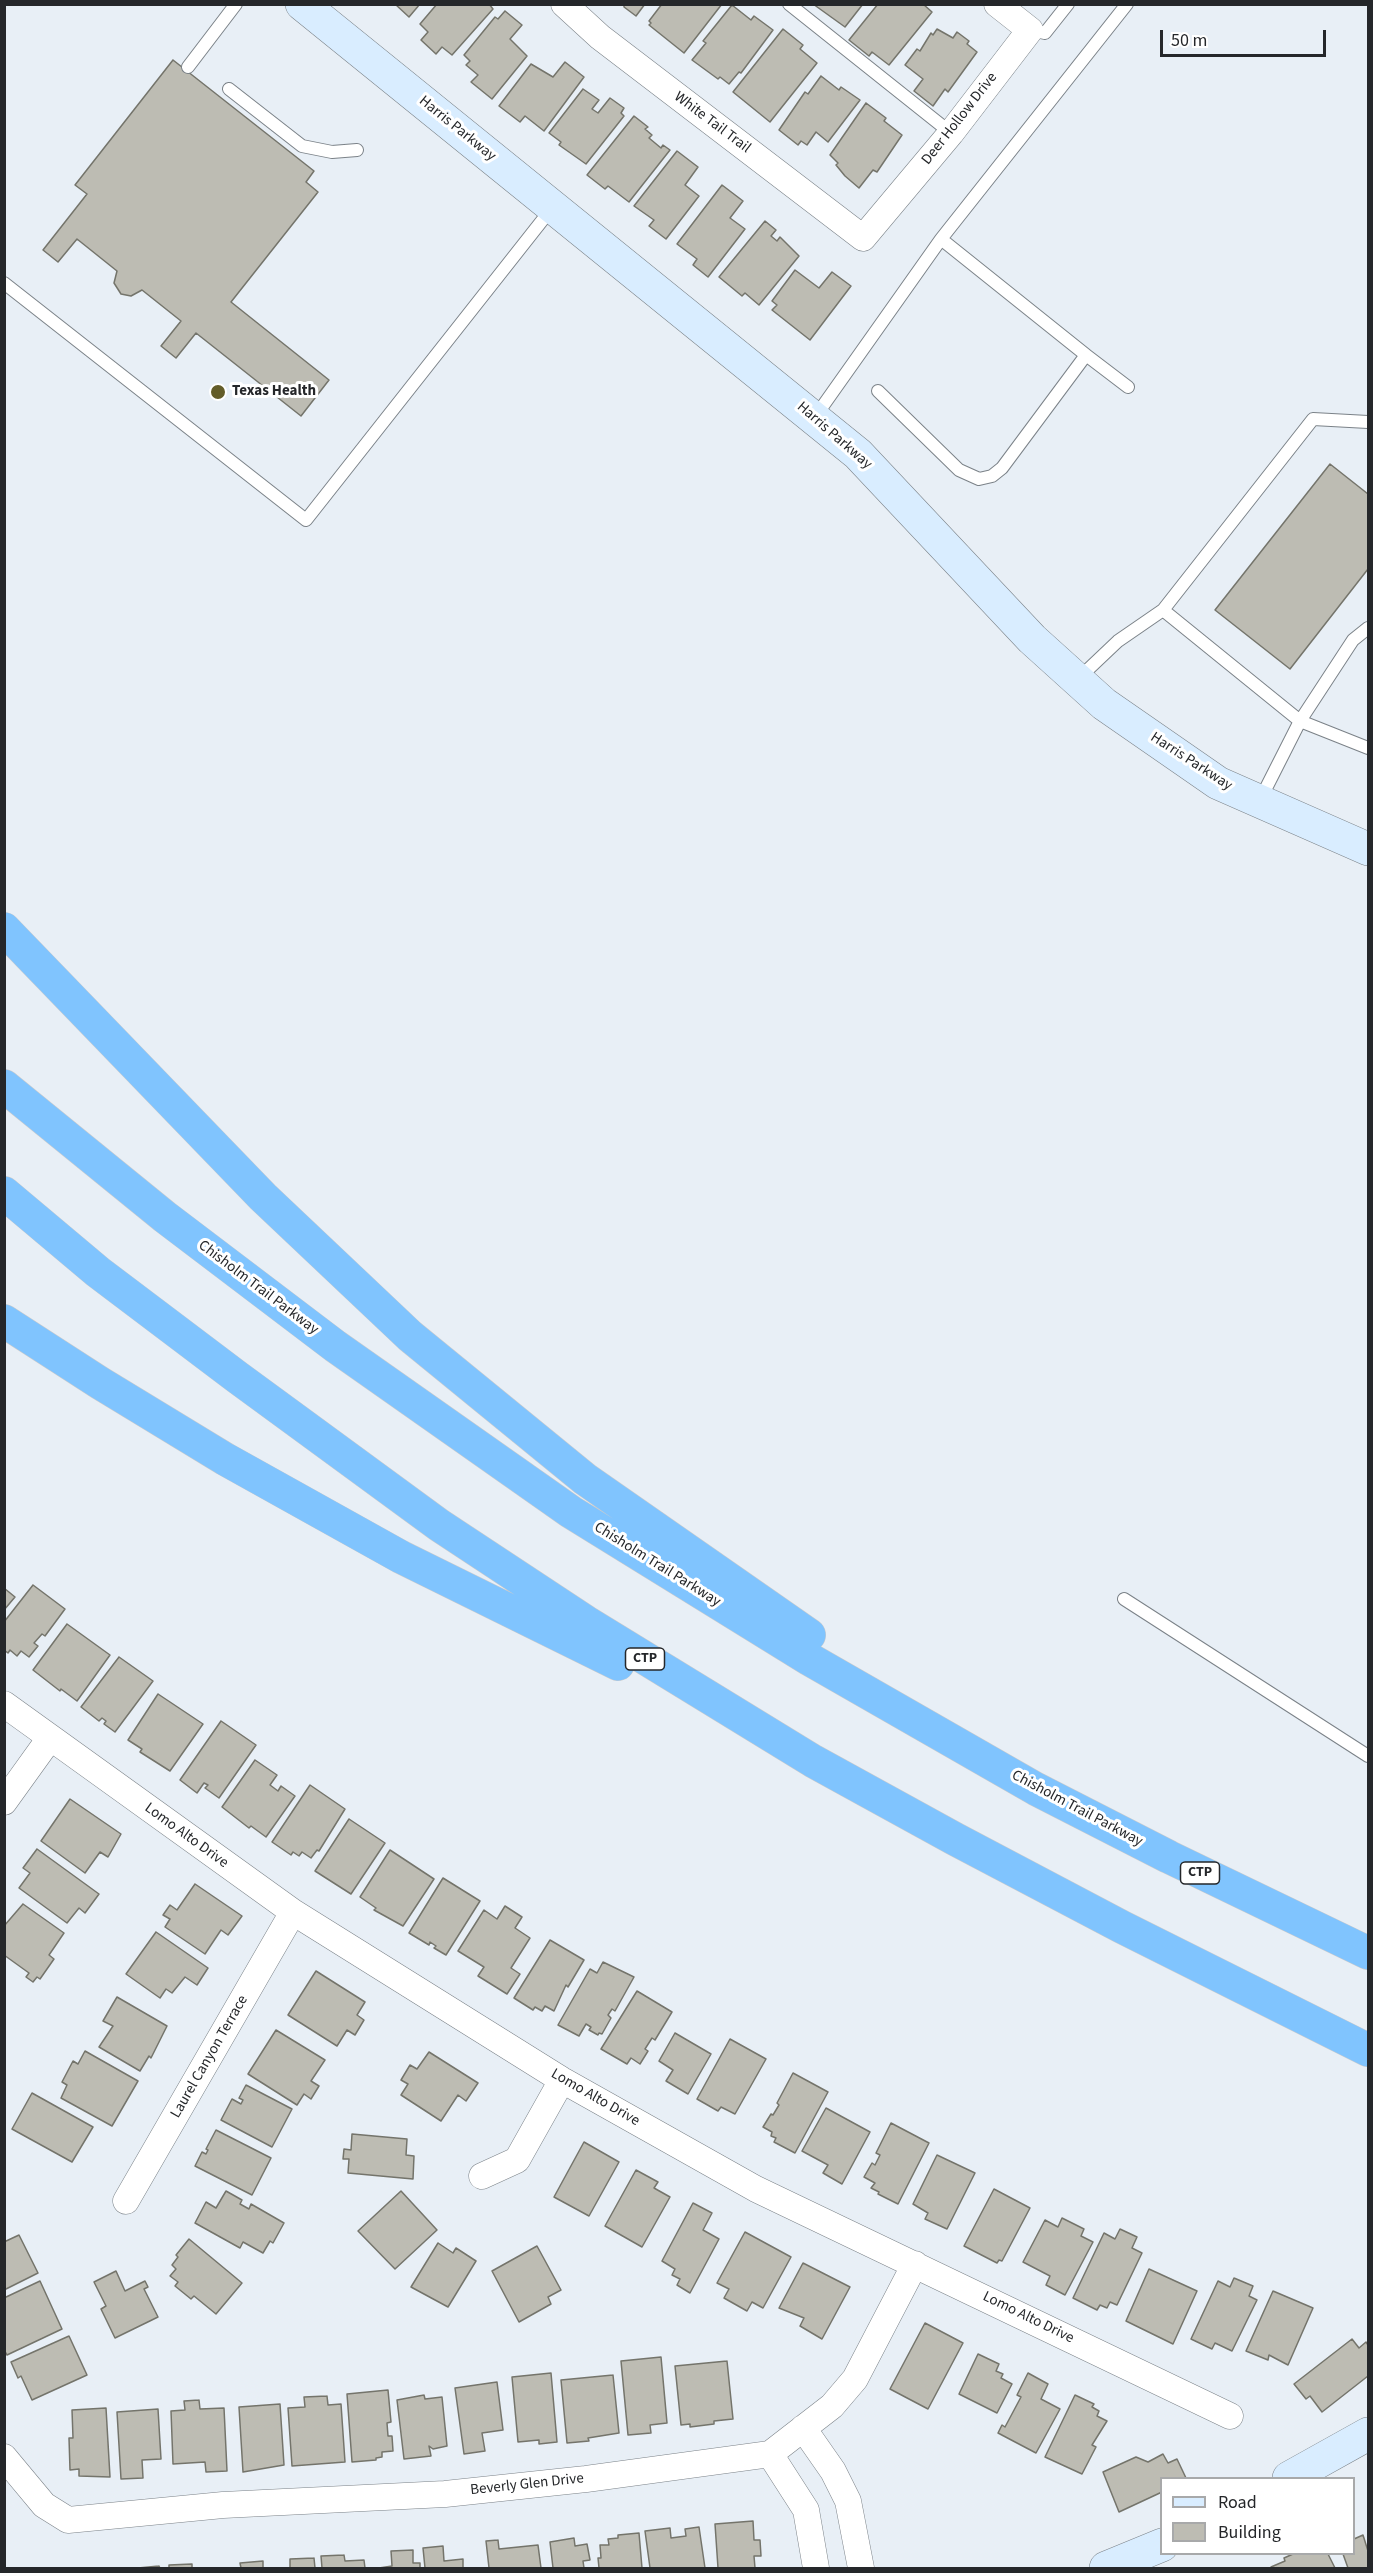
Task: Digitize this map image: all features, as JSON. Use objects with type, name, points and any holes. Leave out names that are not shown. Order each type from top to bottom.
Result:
[{"type":"highway","points":[[4,929],[296,1230],[410,1336],[501,1413],[671,1542],[1036,1789]]},
{"type":"highway","name":"Chisholm Trail Parkway","points":[[4,1086],[209,1252],[377,1377],[532,1485],[809,1659],[1036,1789],[1169,1857],[1368,1953]]},
{"type":"highway","name":"CTP","points":[[4,1193],[98,1272],[159,1319],[439,1524],[604,1634],[813,1761],[1034,1882],[1355,2043]]},
{"type":"highway","points":[[4,1321],[100,1383],[216,1453],[401,1557],[813,1761]]},
{"type":"street","name":"Harris Parkway","points":[[302,4],[858,454],[1032,639],[1104,704],[1218,783],[1368,849]]},
{"type":"street","name":"White Tail Trail","points":[[564,4],[600,37],[863,238]]},
{"type":"street","points":[[998,4],[1030,30]]},
{"type":"street","name":"Deer Hollow Drive","points":[[863,238],[951,133],[1030,30]]},
{"type":"street","name":"Lomo Alto Drive","points":[[4,1704],[293,1912],[562,2080],[756,2189],[1230,2416]]},
{"type":"street","points":[[4,1802],[50,1738]]},
{"type":"street","name":"Laurel Canyon Terrace","points":[[126,2201],[293,1912]]},
{"type":"street","points":[[482,2176],[517,2160],[562,2080]]},
{"type":"street","points":[[816,2568],[806,2510],[770,2454],[832,2406],[855,2379],[915,2264]]},
{"type":"street","points":[[803,2428],[833,2470],[848,2501],[861,2568]]},
{"type":"street","points":[[1291,2477],[1368,2434]]},
{"type":"street","name":"Beverly Glen Drive","points":[[4,2457],[44,2505],[68,2520],[223,2505],[445,2494],[586,2479],[770,2454]]},
{"type":"street","points":[[1107,2568],[1160,2545]]},
{"type":"lane","points":[[188,67],[236,4]]},
{"type":"lane","points":[[789,4],[951,133]]},
{"type":"lane","points":[[1030,30],[1045,33],[1068,4]]},
{"type":"lane","points":[[814,418],[941,239],[1127,4]]},
{"type":"lane","points":[[229,89],[302,146],[332,152],[357,150]]},
{"type":"lane","points":[[4,283],[306,520],[553,207]]},
{"type":"lane","points":[[941,239],[1128,387]]},
{"type":"lane","points":[[878,391],[959,470],[979,479],[993,476],[1002,468],[1086,355]]},
{"type":"lane","points":[[1077,679],[1118,640],[1163,610],[1313,419],[1368,422]]},
{"type":"lane","points":[[1163,610],[1300,720],[1368,747]]},
{"type":"lane","points":[[1259,801],[1300,720],[1353,640],[1368,628]]},
{"type":"lane","points":[[1124,1599],[1368,1756]]},
{"type":"building","points":[[395,4],[420,4],[409,17]]},
{"type":"building","points":[[437,4],[489,4],[493,9],[452,55],[442,47],[436,54],[421,40],[428,32],[420,24]]},
{"type":"building","points":[[624,4],[645,4],[636,16],[624,7]]},
{"type":"building","points":[[662,4],[722,4],[684,53],[649,25],[651,23],[649,21]]},
{"type":"building","points":[[813,4],[863,4],[845,27]]},
{"type":"building","points":[[878,4],[923,4],[932,12],[889,65],[872,52],[869,56],[849,40]]},
{"type":"building","points":[[732,5],[751,20],[754,16],[773,30],[741,73],[739,72],[729,84],[692,60],[706,43],[703,41]]},
{"type":"building","points":[[505,11],[522,25],[510,39],[527,56],[492,99],[471,82],[478,75],[466,65],[470,61],[464,55],[495,17],[498,19]]},
{"type":"building","points":[[783,29],[803,45],[800,49],[817,63],[770,122],[733,92]]},
{"type":"building","points":[[937,29],[953,38],[957,32],[969,41],[967,44],[977,52],[948,92],[945,89],[933,106],[914,91],[923,79],[905,65],[917,49],[920,51],[931,33],[933,35]]},
{"type":"building","points":[[173,60],[314,171],[306,182],[318,192],[231,302],[329,380],[301,416],[196,333],[176,358],[161,346],[181,321],[142,290],[131,296],[121,294],[114,283],[117,271],[77,239],[58,262],[43,250],[87,194],[75,185]]},
{"type":"building","points":[[565,62],[584,77],[544,131],[525,116],[520,122],[499,106],[531,64],[553,77]]},
{"type":"building","points":[[821,76],[839,90],[841,87],[860,100],[828,142],[816,132],[807,145],[801,141],[798,145],[779,130],[805,92],[808,94]]},
{"type":"building","points":[[583,89],[599,100],[592,109],[598,113],[610,98],[624,108],[621,113],[624,116],[586,164],[559,145],[561,142],[549,133]]},
{"type":"building","points":[[866,103],[886,118],[884,121],[902,135],[877,172],[873,170],[859,188],[845,176],[836,165],[838,163],[830,155]]},
{"type":"building","points":[[634,116],[648,127],[645,129],[652,135],[649,138],[661,148],[663,145],[670,150],[629,202],[608,186],[605,189],[587,175]]},
{"type":"building","points":[[677,151],[698,167],[685,185],[699,196],[666,239],[649,226],[654,220],[634,206]]},
{"type":"building","points":[[722,185],[743,201],[730,218],[745,229],[708,277],[693,265],[697,259],[677,244]]},
{"type":"building","points":[[765,221],[776,230],[771,236],[777,241],[780,237],[799,256],[759,305],[745,293],[742,296],[719,277]]},
{"type":"building","points":[[795,270],[819,288],[832,272],[851,286],[810,340],[772,310],[777,305],[772,301]]},
{"type":"building","points":[[1330,464],[1368,494],[1368,569],[1290,669],[1215,610]]},
{"type":"building","points":[[33,1585],[65,1609],[45,1636],[42,1634],[34,1643],[38,1646],[29,1657],[21,1651],[17,1656],[10,1650],[8,1653],[4,1650],[4,1622]]},
{"type":"building","points":[[4,1588],[15,1597],[4,1610]]},
{"type":"building","points":[[67,1624],[110,1655],[77,1701],[33,1670]]},
{"type":"building","points":[[119,1657],[153,1681],[115,1732],[104,1724],[106,1721],[102,1718],[99,1721],[81,1707]]},
{"type":"building","points":[[158,1694],[203,1724],[170,1771],[140,1752],[142,1749],[128,1740]]},
{"type":"building","points":[[221,1721],[256,1745],[219,1798],[205,1788],[208,1785],[204,1783],[197,1793],[180,1780]]},
{"type":"building","points":[[255,1760],[277,1775],[270,1785],[278,1791],[281,1786],[295,1796],[266,1837],[251,1826],[249,1828],[222,1807]]},
{"type":"building","points":[[310,1785],[345,1809],[319,1851],[317,1850],[311,1858],[302,1852],[299,1856],[293,1852],[291,1855],[272,1842]]},
{"type":"building","points":[[70,1799],[121,1834],[108,1857],[100,1852],[85,1873],[41,1841]]},
{"type":"building","points":[[349,1819],[385,1843],[351,1894],[315,1871]]},
{"type":"building","points":[[37,1849],[99,1894],[85,1913],[79,1908],[67,1923],[19,1888],[30,1873],[23,1868]]},
{"type":"building","points":[[390,1850],[434,1879],[403,1926],[374,1910],[376,1908],[360,1897]]},
{"type":"building","points":[[443,1878],[480,1901],[446,1955],[434,1948],[436,1946],[430,1942],[429,1945],[409,1933]]},
{"type":"building","points":[[195,1884],[242,1916],[228,1935],[221,1930],[205,1954],[165,1927],[170,1919],[163,1915],[170,1905],[177,1910]]},
{"type":"building","points":[[23,1904],[64,1933],[49,1955],[54,1959],[40,1979],[37,1977],[33,1982],[26,1977],[29,1973],[4,1955],[4,1926]]},
{"type":"building","points":[[505,1906],[522,1917],[515,1928],[530,1938],[511,1968],[520,1974],[507,1994],[478,1976],[484,1967],[458,1951],[484,1910],[497,1919]]},
{"type":"building","points":[[156,1932],[208,1968],[197,1985],[185,1977],[172,1993],[166,1989],[160,1998],[126,1974]]},
{"type":"building","points":[[550,1940],[584,1960],[568,1987],[566,1985],[554,2011],[545,2006],[542,2011],[535,2007],[533,2010],[514,1998]]},
{"type":"building","points":[[603,1962],[634,1977],[615,2011],[612,2009],[608,2015],[611,2018],[602,2034],[598,2035],[589,2030],[591,2027],[586,2024],[579,2036],[558,2025],[590,1969],[597,1973]]},
{"type":"building","points":[[316,1971],[365,2002],[357,2015],[364,2020],[355,2035],[347,2030],[337,2046],[288,2015]]},
{"type":"building","points":[[637,1991],[672,2012],[655,2040],[652,2038],[645,2049],[648,2051],[640,2064],[631,2058],[627,2064],[601,2049]]},
{"type":"building","points":[[117,1997],[167,2026],[151,2058],[149,2056],[140,2071],[99,2047],[113,2026],[103,2021]]},
{"type":"building","points":[[276,2030],[325,2060],[311,2081],[319,2086],[311,2099],[304,2094],[297,2105],[248,2074]]},
{"type":"building","points":[[675,2033],[711,2054],[688,2094],[666,2081],[673,2070],[659,2061]]},
{"type":"building","points":[[730,2039],[766,2059],[735,2114],[721,2107],[718,2111],[697,2099]]},
{"type":"building","points":[[85,2051],[138,2081],[112,2126],[61,2098],[67,2085],[62,2082],[73,2061],[78,2064]]},
{"type":"building","points":[[429,2052],[478,2083],[466,2101],[458,2095],[441,2121],[401,2095],[408,2084],[401,2080],[410,2065],[417,2069]]},
{"type":"building","points":[[793,2073],[828,2092],[795,2153],[774,2142],[776,2138],[771,2136],[772,2132],[763,2127],[779,2105],[777,2103]]},
{"type":"building","points":[[246,2085],[292,2109],[272,2147],[221,2120],[232,2099],[241,2104],[243,2100],[239,2098]]},
{"type":"building","points":[[32,2093],[93,2127],[72,2162],[12,2129]]},
{"type":"building","points":[[826,2108],[870,2132],[842,2184],[823,2173],[828,2165],[802,2151]]},
{"type":"building","points":[[891,2123],[929,2143],[898,2204],[878,2194],[879,2192],[871,2188],[875,2183],[864,2177],[872,2163],[875,2165],[880,2155],[876,2153]]},
{"type":"building","points":[[216,2130],[271,2158],[252,2195],[195,2166],[202,2152],[206,2154],[208,2150],[206,2149]]},
{"type":"building","points":[[352,2134],[407,2139],[406,2155],[414,2156],[413,2179],[348,2173],[349,2159],[343,2159],[344,2149],[351,2150]]},
{"type":"building","points":[[584,2142],[619,2162],[589,2216],[554,2197]]},
{"type":"building","points":[[937,2155],[975,2173],[947,2229],[925,2219],[928,2213],[913,2204]]},
{"type":"building","points":[[636,2170],[658,2182],[654,2188],[670,2197],[642,2247],[605,2226]]},
{"type":"building","points":[[994,2189],[1030,2208],[1002,2261],[999,2260],[997,2263],[964,2246]]},
{"type":"building","points":[[226,2191],[242,2200],[240,2204],[249,2209],[251,2204],[284,2223],[273,2243],[270,2241],[263,2253],[243,2242],[240,2248],[195,2223],[206,2202],[216,2208]]},
{"type":"building","points":[[401,2191],[437,2230],[395,2269],[358,2231]]},
{"type":"building","points":[[693,2203],[712,2213],[703,2230],[719,2239],[690,2293],[677,2285],[680,2279],[672,2275],[675,2269],[662,2261]]},
{"type":"building","points":[[1062,2218],[1084,2229],[1081,2236],[1093,2242],[1065,2295],[1046,2285],[1050,2276],[1023,2262],[1045,2220],[1058,2227]]},
{"type":"building","points":[[1120,2229],[1137,2237],[1132,2248],[1142,2253],[1117,2305],[1110,2302],[1107,2308],[1100,2305],[1097,2310],[1073,2298],[1104,2233],[1115,2239]]},
{"type":"building","points":[[745,2232],[791,2257],[763,2308],[752,2302],[747,2311],[724,2298],[729,2289],[717,2283]]},
{"type":"building","points":[[19,2235],[38,2273],[4,2290],[4,2242]]},
{"type":"building","points":[[189,2239],[242,2283],[216,2314],[194,2296],[191,2299],[175,2286],[178,2282],[170,2276],[176,2269],[172,2265],[178,2257],[176,2255]]},
{"type":"building","points":[[438,2243],[453,2253],[456,2248],[476,2261],[448,2307],[411,2287]]},
{"type":"building","points":[[537,2246],[561,2290],[548,2297],[551,2304],[519,2322],[492,2271]]},
{"type":"building","points":[[803,2263],[850,2287],[822,2339],[800,2326],[804,2318],[779,2308]]},
{"type":"building","points":[[1149,2269],[1197,2291],[1173,2344],[1126,2321]]},
{"type":"building","points":[[116,2271],[125,2291],[145,2281],[148,2287],[144,2289],[158,2317],[115,2338],[101,2309],[106,2306],[94,2282]]},
{"type":"building","points":[[1234,2278],[1253,2286],[1249,2296],[1257,2300],[1232,2351],[1215,2343],[1212,2349],[1191,2339],[1218,2281],[1230,2287]]},
{"type":"building","points":[[40,2281],[62,2329],[7,2355],[4,2350],[4,2298]]},
{"type":"building","points":[[1273,2291],[1313,2308],[1288,2365],[1269,2355],[1268,2360],[1246,2351]]},
{"type":"building","points":[[925,2323],[963,2343],[928,2409],[890,2389]]},
{"type":"building","points":[[69,2336],[87,2375],[32,2400],[21,2376],[18,2378],[11,2362]]},
{"type":"building","points":[[1352,2339],[1359,2348],[1366,2342],[1368,2345],[1368,2376],[1322,2412],[1310,2396],[1306,2399],[1294,2384]]},
{"type":"building","points":[[978,2354],[999,2364],[996,2371],[1003,2374],[1001,2378],[1012,2384],[997,2413],[959,2394]]},
{"type":"building","points":[[661,2357],[667,2423],[650,2425],[651,2433],[628,2435],[621,2361]]},
{"type":"building","points":[[727,2361],[733,2419],[690,2427],[690,2424],[681,2425],[675,2366]]},
{"type":"building","points":[[551,2373],[557,2442],[539,2444],[539,2440],[518,2442],[512,2377]]},
{"type":"building","points":[[1028,2373],[1048,2384],[1041,2399],[1060,2409],[1036,2453],[998,2433],[1002,2425],[1005,2427],[1021,2397],[1017,2395]]},
{"type":"building","points":[[613,2375],[619,2433],[588,2438],[589,2441],[567,2443],[561,2380]]},
{"type":"building","points":[[497,2382],[503,2430],[482,2433],[485,2451],[464,2454],[455,2388]]},
{"type":"building","points":[[388,2390],[391,2422],[387,2423],[388,2436],[392,2436],[393,2451],[382,2452],[382,2457],[376,2460],[352,2462],[347,2394]]},
{"type":"building","points":[[424,2395],[425,2399],[442,2397],[447,2446],[433,2449],[429,2446],[431,2456],[404,2459],[397,2400]]},
{"type":"building","points":[[1075,2395],[1094,2404],[1092,2407],[1099,2411],[1097,2416],[1107,2421],[1092,2445],[1096,2447],[1082,2474],[1045,2457]]},
{"type":"building","points":[[327,2396],[328,2405],[341,2404],[345,2462],[292,2466],[288,2408],[305,2407],[304,2397]]},
{"type":"building","points":[[199,2400],[200,2409],[224,2408],[227,2471],[206,2472],[205,2462],[173,2464],[171,2411],[185,2410],[184,2401]]},
{"type":"building","points":[[280,2404],[284,2465],[243,2472],[239,2407]]},
{"type":"building","points":[[106,2408],[110,2477],[79,2476],[79,2469],[70,2470],[69,2438],[73,2438],[72,2410]]},
{"type":"building","points":[[158,2409],[161,2459],[142,2460],[143,2478],[121,2479],[117,2412]]},
{"type":"building","points":[[1163,2454],[1168,2463],[1177,2459],[1186,2477],[1160,2477],[1160,2493],[1119,2512],[1103,2472],[1136,2457],[1148,2462]]},
{"type":"building","points":[[753,2521],[754,2540],[760,2540],[761,2556],[754,2556],[755,2568],[718,2568],[715,2524]]},
{"type":"building","points":[[699,2527],[705,2568],[650,2568],[645,2531],[670,2528],[671,2538],[686,2536],[685,2529]]},
{"type":"building","points":[[639,2533],[642,2568],[599,2568],[600,2545],[609,2545],[608,2539],[618,2538],[618,2535]]},
{"type":"building","points":[[1363,2535],[1368,2551],[1368,2568],[1348,2568],[1343,2555],[1355,2555],[1355,2539]]},
{"type":"building","points":[[574,2538],[575,2546],[587,2544],[590,2560],[583,2561],[584,2568],[553,2568],[550,2542]]},
{"type":"building","points":[[498,2540],[499,2549],[538,2545],[541,2568],[489,2568],[486,2541]]},
{"type":"building","points":[[443,2546],[444,2561],[463,2559],[463,2568],[425,2568],[423,2548]]},
{"type":"building","points":[[413,2550],[413,2563],[420,2563],[420,2568],[379,2568],[392,2566],[391,2551]]},
{"type":"building","points":[[344,2555],[345,2561],[364,2560],[365,2568],[322,2568],[321,2556]]},
{"type":"building","points":[[1291,2555],[1328,2555],[1335,2568],[1271,2567],[1285,2561],[1284,2558]]},
{"type":"building","points":[[314,2558],[315,2568],[290,2568],[290,2559]]},
{"type":"building","points":[[263,2561],[263,2568],[241,2568],[240,2563]]},
{"type":"building","points":[[192,2564],[192,2568],[169,2568],[169,2565]]},
{"type":"place","name":"Texas Health","points":[[218,392]]}]
